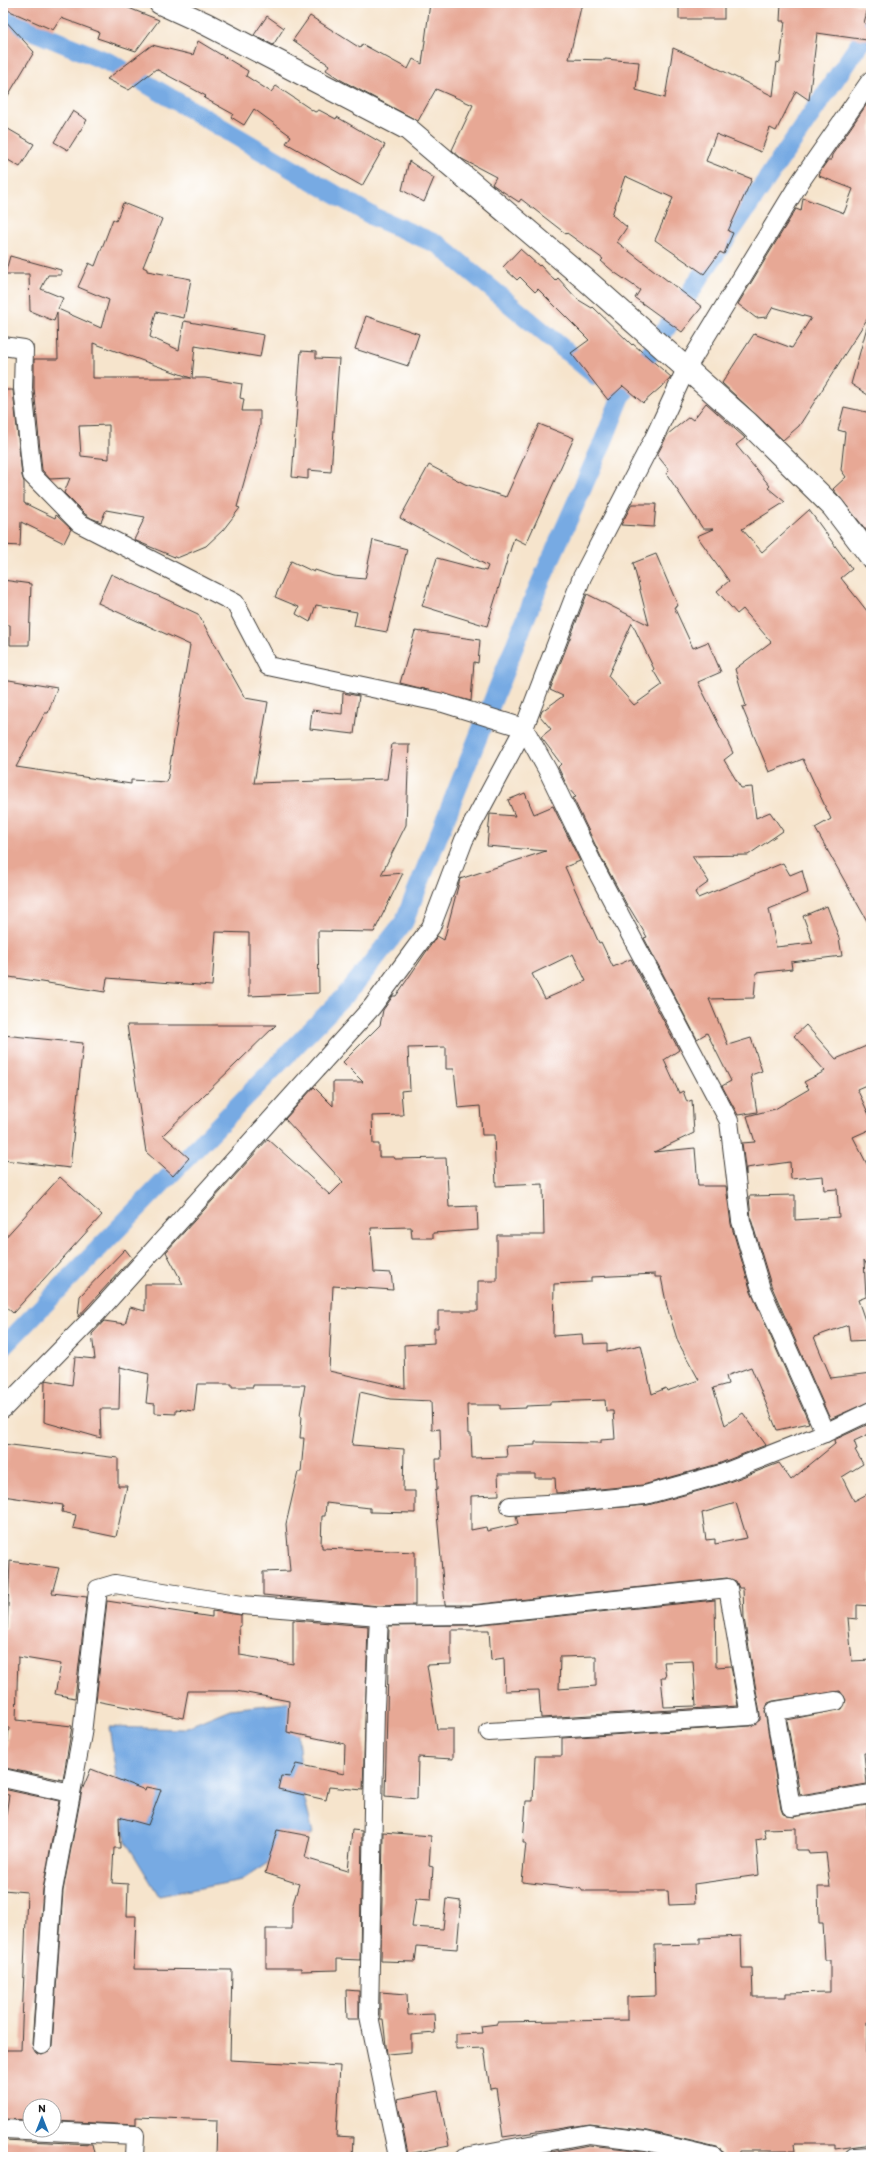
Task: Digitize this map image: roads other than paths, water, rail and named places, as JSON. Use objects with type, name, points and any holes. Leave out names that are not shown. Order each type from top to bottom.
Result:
[{"type":"street","points":[[160,3],[206,24],[408,129],[748,423],[833,507],[871,557]]},
{"type":"street","points":[[3,1409],[97,1313],[372,1008],[432,927],[464,840],[524,728],[582,577],[654,438],[686,369],[800,182],[871,80]]},
{"type":"street","points":[[3,346],[24,349],[23,388],[32,475],[79,523],[235,603],[268,666],[443,703],[524,728],[548,771],[593,864],[729,1121],[741,1221],[761,1289],[825,1433]]},
{"type":"street","points":[[510,1506],[564,1503],[645,1495],[722,1474],[825,1433],[871,1411]]},
{"type":"street","points":[[42,2045],[53,1890],[82,1734],[98,1588],[115,1584],[242,1605],[379,1616],[472,1615],[728,1588],[750,1716],[489,1732]]},
{"type":"street","points":[[379,1616],[375,1708],[368,2016],[398,2157]]},
{"type":"street","points":[[836,1701],[775,1711],[791,1807],[871,1794]]},
{"type":"street","points":[[3,1778],[71,1793]]},
{"type":"street","points":[[3,2129],[135,2136],[134,2157]]},
{"type":"street","points":[[465,2157],[589,2134],[646,2141],[715,2157]]},
{"type":"street","points":[[854,2157],[871,2156]]},
{"type":"water","points":[[295,1702],[303,1793],[313,1833],[242,1880],[159,1896],[126,1842],[109,1727],[182,1729],[230,1709]]},
{"type":"waterway","points":[[3,19],[111,63],[374,217],[439,245],[596,376]]},
{"type":"waterway","points":[[3,1347],[350,990],[404,922],[537,590],[603,442],[621,397],[706,268],[871,27]]}]
